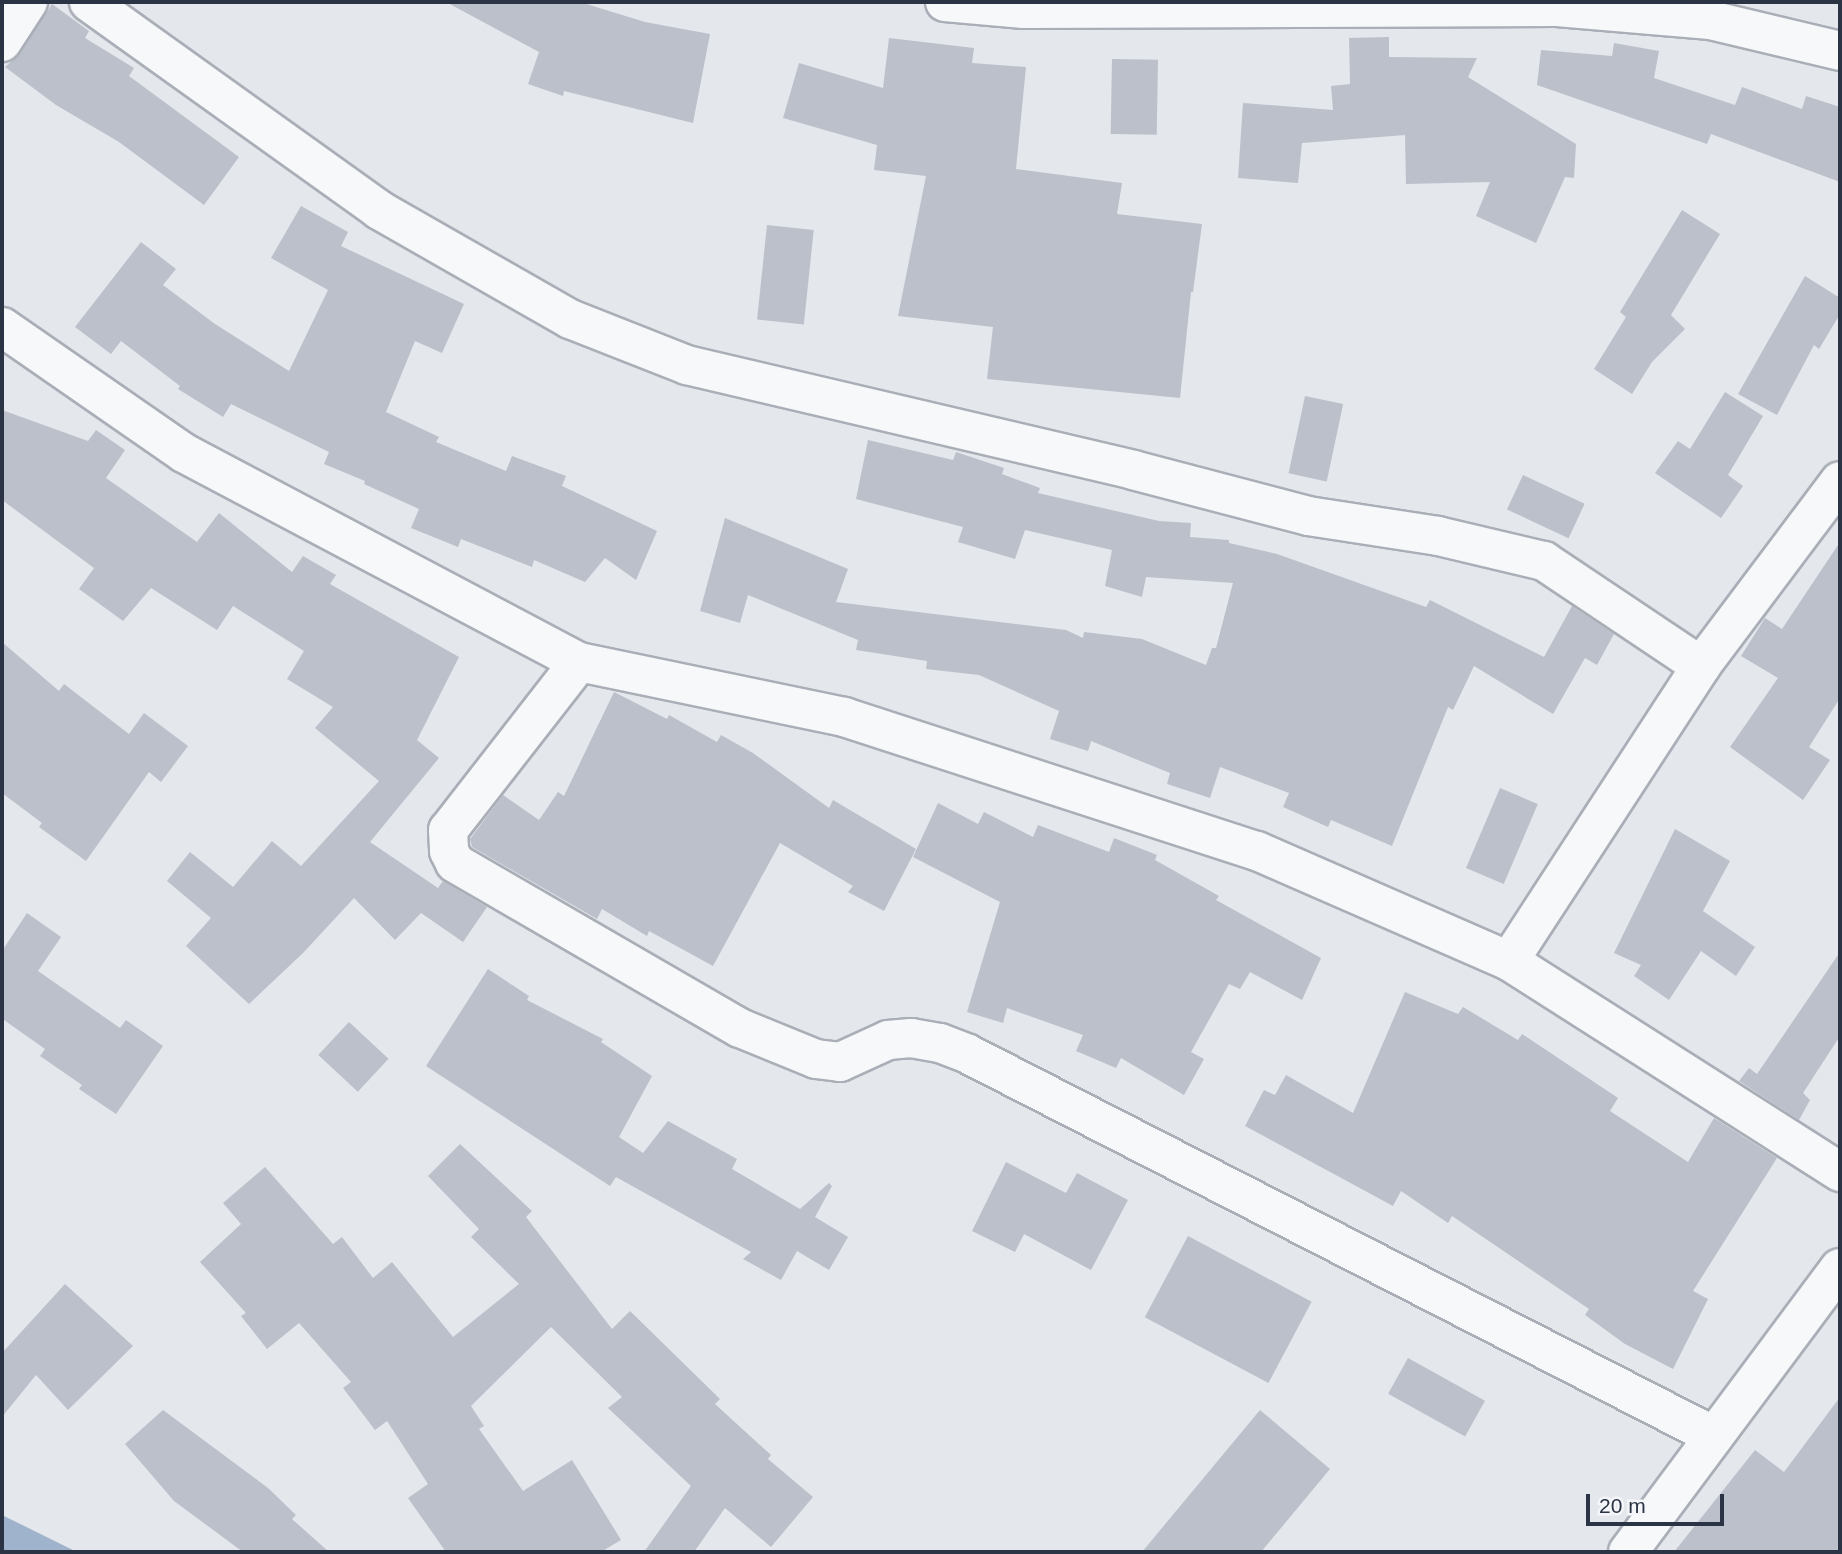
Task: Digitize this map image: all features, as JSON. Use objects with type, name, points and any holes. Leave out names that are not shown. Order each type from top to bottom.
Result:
[{"type":"street","points":[[2,42],[28,2]]},
{"type":"street","points":[[89,2],[379,210],[570,319],[687,365],[1119,467],[1308,516],[1438,536],[1544,561],[1701,666]]},
{"type":"street","points":[[946,2],[1024,9],[1557,7],[1710,20],[1840,51]]},
{"type":"street","points":[[2,327],[184,453],[579,662],[844,717],[1256,851],[1509,961],[1840,1172]]},
{"type":"street","points":[[1509,961],[1701,666],[1840,481]]},
{"type":"street","points":[[579,662],[449,830],[449,850],[455,863],[740,1028],[816,1059],[839,1062],[888,1040],[911,1038],[940,1043],[968,1054],[1714,1436]]},
{"type":"street","points":[[1646,1545],[1714,1436],[1840,1268]]},
{"type":"water","points":[[2,1515],[77,1552],[2,1552]]},
{"type":"building","points":[[446,2],[580,2],[645,22],[710,34],[693,123],[564,91],[563,96],[528,84],[539,52]]},
{"type":"building","points":[[52,4],[89,31],[85,38],[134,68],[129,76],[239,157],[204,205],[119,142],[56,105],[5,67],[20,54]]},
{"type":"building","points":[[1389,37],[1389,57],[1477,58],[1468,77],[1576,144],[1574,178],[1565,177],[1536,243],[1476,216],[1490,182],[1406,184],[1405,135],[1302,143],[1298,183],[1238,178],[1243,103],[1333,110],[1331,86],[1350,84],[1349,38]]},
{"type":"building","points":[[889,38],[974,48],[972,63],[1026,67],[1016,169],[1122,183],[1117,214],[1202,224],[1191,292],[1180,398],[987,379],[993,327],[898,316],[926,176],[874,170],[877,145],[783,118],[799,63],[883,88]]},
{"type":"building","points":[[1614,43],[1659,51],[1654,78],[1735,105],[1742,87],[1802,109],[1806,96],[1840,107],[1840,182],[1711,134],[1707,144],[1537,85],[1541,50],[1612,56]]},
{"type":"building","points":[[1112,59],[1158,60],[1157,135],[1111,134]]},
{"type":"building","points":[[301,206],[348,232],[341,246],[464,304],[442,353],[415,341],[386,412],[439,437],[436,442],[506,471],[512,456],[566,476],[562,486],[657,531],[636,580],[605,558],[585,582],[534,560],[532,567],[461,539],[458,547],[411,528],[419,509],[364,484],[365,481],[324,464],[329,452],[231,404],[223,417],[178,389],[180,386],[121,341],[111,354],[75,327],[141,242],[176,269],[163,285],[215,324],[289,371],[328,290],[271,258]]},
{"type":"building","points":[[1682,210],[1720,234],[1671,315],[1685,329],[1652,362],[1632,394],[1594,369],[1626,317],[1620,312]]},
{"type":"building","points":[[767,225],[814,230],[804,324],[757,319]]},
{"type":"building","points":[[1805,276],[1840,298],[1840,314],[1819,349],[1814,345],[1777,415],[1738,394]]},
{"type":"building","points":[[1725,392],[1763,416],[1728,475],[1743,486],[1721,518],[1655,473],[1678,441],[1690,449]]},
{"type":"building","points":[[1305,396],[1343,404],[1327,481],[1289,473]]},
{"type":"building","points":[[2,410],[88,441],[96,430],[125,450],[106,478],[197,542],[219,513],[292,572],[303,556],[336,575],[330,584],[459,657],[417,740],[439,758],[370,842],[438,888],[443,881],[487,907],[463,942],[421,913],[395,940],[354,898],[303,953],[249,1004],[186,946],[211,918],[167,881],[190,852],[233,887],[272,841],[301,866],[379,781],[315,728],[333,707],[287,679],[304,651],[233,606],[217,630],[151,588],[123,621],[79,589],[94,568],[2,500]]},
{"type":"building","points":[[868,440],[953,460],[956,452],[1004,468],[1002,474],[1040,488],[1038,493],[1159,521],[1191,523],[1190,537],[1229,540],[1229,543],[1277,554],[1426,607],[1430,600],[1544,657],[1572,606],[1614,634],[1597,665],[1585,658],[1553,714],[1474,666],[1453,710],[1448,707],[1392,846],[1331,820],[1328,827],[1283,807],[1289,793],[1220,767],[1210,798],[1167,784],[1170,773],[1091,741],[1088,751],[1050,739],[1059,711],[979,675],[926,669],[927,661],[856,650],[858,640],[748,595],[740,623],[700,611],[725,518],[848,569],[836,602],[1066,630],[1083,638],[1084,632],[1142,639],[1206,665],[1212,648],[1216,648],[1233,583],[1146,577],[1142,597],[1105,586],[1112,550],[1025,530],[1015,559],[958,542],[963,527],[856,499]]},
{"type":"building","points":[[1523,475],[1585,504],[1569,538],[1507,509]]},
{"type":"building","points":[[1840,542],[1840,698],[1809,747],[1830,760],[1803,800],[1730,747],[1778,678],[1741,656],[1765,618],[1782,629]]},
{"type":"building","points":[[2,642],[59,691],[64,684],[129,734],[144,713],[188,746],[161,782],[149,772],[86,861],[39,827],[42,823],[2,793]]},
{"type":"building","points":[[614,692],[667,719],[669,715],[717,742],[721,735],[753,753],[829,808],[833,800],[916,849],[884,911],[848,892],[853,886],[780,843],[713,966],[649,931],[647,936],[602,909],[597,919],[472,847],[470,839],[503,795],[539,820],[558,792],[564,796]]},
{"type":"building","points":[[1500,788],[1538,804],[1504,884],[1466,868]]},
{"type":"building","points":[[938,803],[978,824],[984,812],[1033,837],[1038,825],[1109,852],[1114,838],[1157,855],[1155,860],[1219,896],[1216,900],[1321,958],[1302,1000],[1250,972],[1240,989],[1229,984],[1191,1052],[1204,1059],[1184,1095],[1121,1058],[1116,1068],[1076,1051],[1083,1035],[1007,1008],[1003,1023],[967,1012],[1000,902],[913,857]]},
{"type":"building","points":[[1675,829],[1730,861],[1703,911],[1755,947],[1736,976],[1701,951],[1669,1000],[1634,976],[1641,965],[1614,953]]},
{"type":"building","points":[[27,913],[61,937],[38,971],[120,1028],[126,1020],[163,1046],[116,1114],[79,1089],[82,1085],[40,1056],[45,1049],[4,1020],[2,1023],[2,946],[4,948]]},
{"type":"building","points":[[1840,952],[1840,1036],[1803,1093],[1810,1100],[1799,1120],[1739,1081],[1749,1068],[1757,1074]]},
{"type":"building","points":[[488,969],[529,996],[527,1000],[603,1039],[601,1042],[652,1076],[619,1137],[643,1153],[668,1121],[737,1159],[732,1169],[800,1209],[829,1183],[832,1186],[815,1217],[848,1237],[829,1270],[797,1251],[781,1280],[743,1259],[751,1252],[616,1177],[610,1186],[426,1066]]},
{"type":"building","points":[[1405,992],[1458,1014],[1463,1007],[1518,1040],[1522,1034],[1618,1098],[1610,1111],[1688,1162],[1714,1118],[1777,1158],[1693,1291],[1708,1299],[1673,1369],[1625,1344],[1585,1315],[1589,1309],[1452,1216],[1448,1223],[1401,1191],[1393,1206],[1245,1126],[1264,1090],[1275,1095],[1286,1075],[1353,1113]]},
{"type":"building","points":[[349,1022],[388,1059],[358,1092],[318,1055]]},
{"type":"building","points":[[460,1144],[532,1211],[526,1217],[612,1329],[630,1311],[720,1399],[715,1404],[771,1455],[768,1459],[813,1497],[771,1547],[725,1508],[694,1552],[644,1552],[691,1486],[608,1408],[622,1397],[551,1327],[471,1406],[484,1426],[479,1429],[523,1491],[572,1460],[621,1540],[601,1552],[446,1552],[408,1498],[428,1484],[387,1421],[375,1430],[343,1388],[351,1382],[299,1323],[267,1349],[241,1316],[246,1313],[200,1262],[241,1224],[223,1203],[265,1167],[333,1244],[342,1237],[373,1278],[392,1262],[453,1337],[519,1284],[471,1237],[479,1229],[428,1176]]},
{"type":"building","points":[[1006,1162],[1066,1193],[1077,1173],[1128,1200],[1091,1270],[1024,1234],[1015,1252],[972,1231]]},
{"type":"building","points":[[1188,1236],[1312,1302],[1268,1383],[1145,1317]]},
{"type":"building","points":[[65,1284],[133,1346],[68,1410],[36,1375],[2,1417],[2,1353]]},
{"type":"building","points":[[1408,1358],[1485,1401],[1465,1437],[1388,1394]]},
{"type":"building","points":[[1840,1397],[1840,1552],[1674,1552],[1755,1450],[1784,1472]]},
{"type":"building","points":[[163,1410],[268,1488],[296,1515],[292,1519],[329,1552],[243,1552],[174,1501],[125,1444]]},
{"type":"building","points":[[1260,1410],[1330,1469],[1261,1552],[1142,1552]]}]
